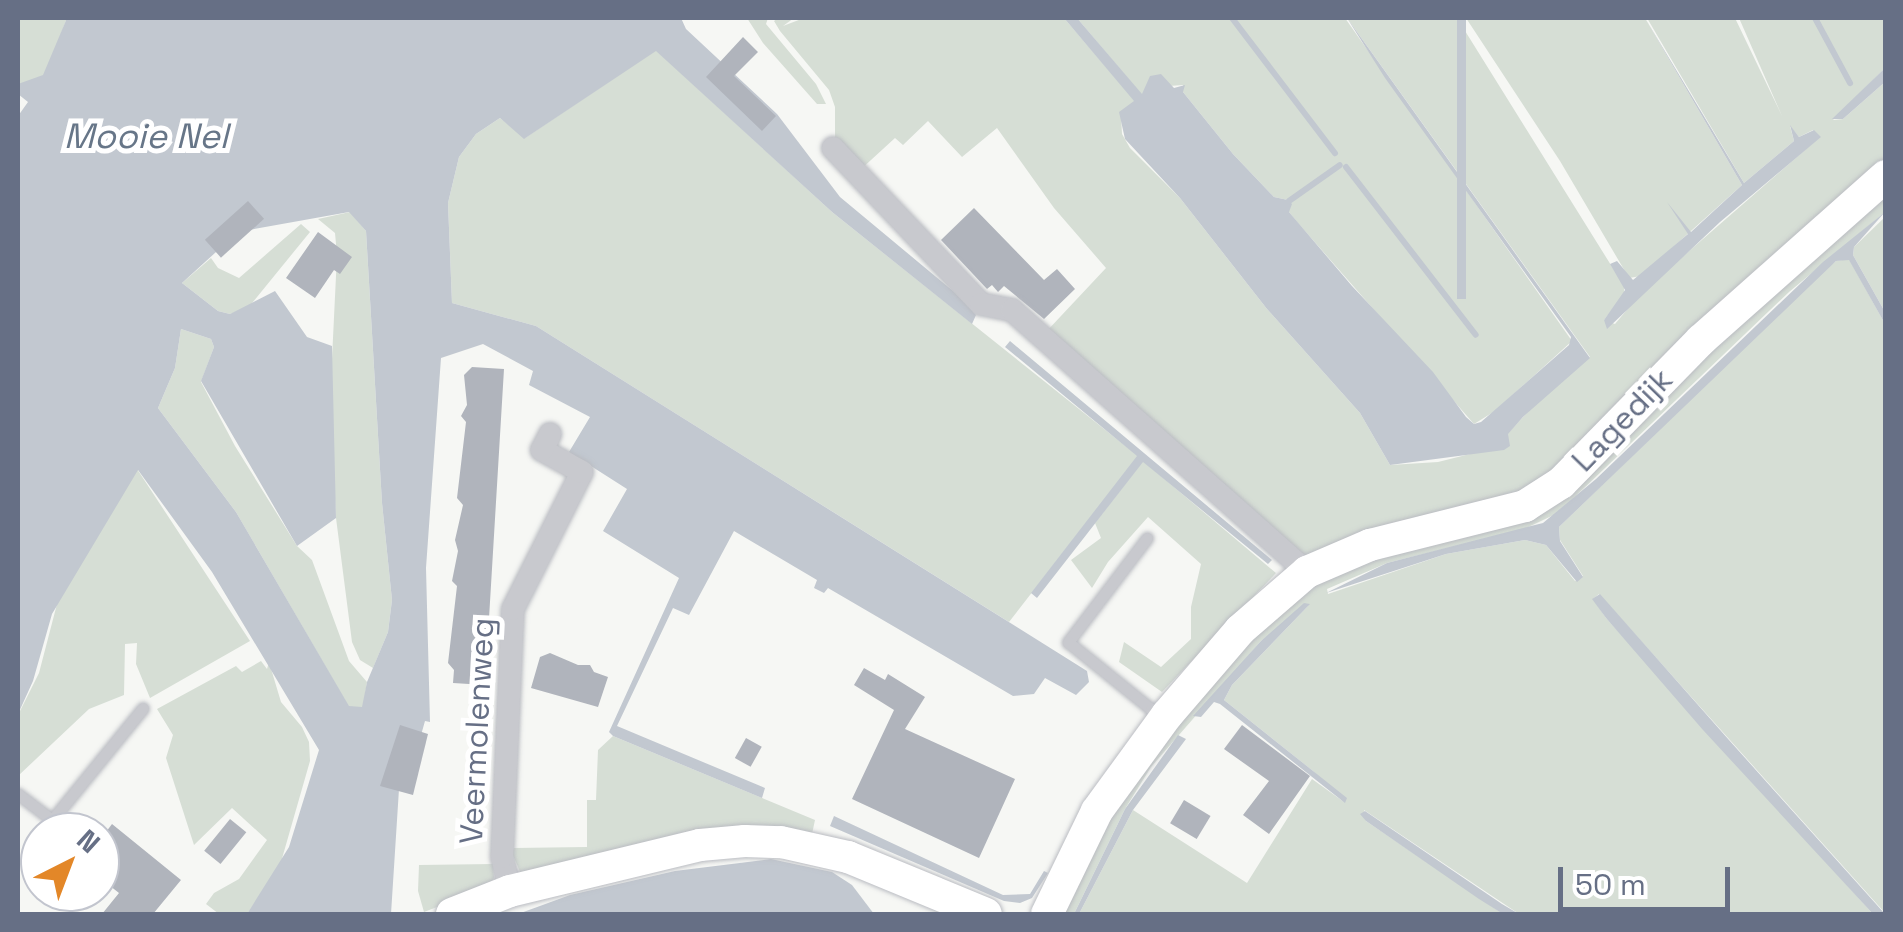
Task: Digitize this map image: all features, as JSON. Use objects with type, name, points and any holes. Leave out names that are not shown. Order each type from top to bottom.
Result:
[{"type":"street","points":[[833,148],[980,304],[1012,310],[1307,572]]},
{"type":"street","name":"Lagedijk","points":[[1048,914],[1097,811],[1167,716],[1240,630],[1307,572],[1370,544],[1524,506],[1561,483],[1701,340],[1886,176]]},
{"type":"street","name":"Veermolenweg","points":[[510,891],[502,858],[512,610],[582,472],[542,450],[550,434]]},
{"type":"street","points":[[452,914],[510,891],[700,845],[766,842],[848,857],[986,914]]},
{"type":"lane","points":[[1148,538],[1068,642],[1151,709],[1167,716]]},
{"type":"lane","points":[[18,794],[52,820],[143,708]]},
{"type":"shaded area","points":[[18,18],[67,18],[44,78],[18,88]]},
{"type":"shaded area","points":[[747,18],[768,18],[766,24],[816,84],[826,104],[817,104],[763,43]]},
{"type":"shaded area","points":[[794,18],[783,26],[804,18],[1064,18],[1135,101],[1121,115],[1122,134],[1130,148],[1180,198],[1267,309],[1360,413],[1390,465],[1438,462],[1494,448],[1541,398],[1590,357],[1347,18],[1457,18],[1624,286],[1624,294],[1604,320],[1615,324],[1641,293],[1820,137],[1813,130],[1799,137],[1790,126],[1794,141],[1744,183],[1647,18],[1735,18],[1782,116],[1739,18],[1885,18],[1885,68],[1833,120],[1843,119],[1885,82],[1885,163],[1558,469],[1518,495],[1307,560],[1045,333],[1106,268],[1054,208],[997,128],[962,157],[928,121],[903,145],[895,138],[859,171],[835,139],[835,107],[829,90],[780,31],[774,21]]},
{"type":"shaded area","points":[[1077,18],[1345,18],[1572,341],[1495,411],[1474,424],[1298,223],[1289,212],[1288,200],[1274,197],[1233,154],[1183,92],[1183,85],[1169,86],[1161,75],[1142,95]]},
{"type":"shaded area","points":[[1466,18],[1645,18],[1742,185],[1641,276],[1629,278],[1560,161]]},
{"type":"shaded area","points":[[656,50],[832,212],[1138,456],[1009,622],[536,326],[452,303],[448,203],[459,157],[476,134],[500,118],[525,138]]},
{"type":"shaded area","points":[[1885,190],[1885,212],[1789,292],[1558,513],[1524,529],[1387,563],[1327,589],[1328,594],[1446,554],[1525,540],[1546,545],[1575,581],[1583,576],[1560,540],[1559,527],[1820,274],[1836,261],[1849,259],[1885,324],[1885,913],[1599,594],[1593,599],[1606,618],[1873,914],[1519,914],[1364,810],[1366,821],[1503,914],[1079,914],[1133,810],[1247,883],[1312,779],[1344,802],[1313,771],[1224,700],[1232,685],[1309,605],[1261,641],[1151,767],[1125,809],[1074,914],[1059,914],[1109,814],[1236,645],[1346,563],[1508,521]]},
{"type":"shaded area","points":[[350,212],[366,231],[382,503],[392,600],[388,632],[373,668],[360,660],[352,642],[336,518],[330,400],[337,255],[335,233],[318,219]]},
{"type":"shaded area","points":[[1885,217],[1885,312],[1853,255],[1854,247]]},
{"type":"shaded area","points":[[301,224],[310,232],[248,308],[230,314],[218,311],[182,283],[211,258],[218,268],[239,278]]},
{"type":"shaded area","points":[[181,329],[211,339],[214,347],[201,382],[297,546],[312,560],[349,661],[367,682],[363,708],[349,707],[236,512],[158,408],[175,368]]},
{"type":"shaded area","points":[[1143,461],[1276,573],[1162,692],[1119,662],[1124,642],[1161,667],[1191,639],[1191,607],[1201,564],[1148,517],[1108,562],[1092,588],[1071,560],[1101,538],[1095,523]]},
{"type":"shaded area","points":[[137,469],[250,641],[150,698],[136,664],[137,643],[125,644],[124,695],[89,709],[18,776],[18,715],[39,673],[57,604]]},
{"type":"shaded area","points":[[261,661],[267,669],[269,662],[281,702],[302,727],[309,742],[310,761],[279,869],[247,914],[219,914],[206,904],[214,893],[239,879],[267,840],[232,808],[194,845],[166,758],[173,735],[157,709],[236,666],[242,672]]},
{"type":"shaded area","points":[[613,736],[815,820],[812,834],[521,874],[512,853],[514,848],[587,847],[587,800],[596,800],[598,750]]},
{"type":"shaded area","points":[[493,864],[494,878],[489,887],[424,912],[418,891],[419,865]]},
{"type":"water","name":"Mooie Nel","points":[[67,18],[681,18],[686,29],[777,114],[840,197],[953,291],[976,315],[972,324],[832,212],[656,51],[524,139],[500,118],[476,134],[459,157],[448,203],[452,303],[536,326],[1087,671],[1089,682],[1076,695],[1045,678],[1034,694],[1013,696],[828,588],[824,593],[814,588],[817,580],[734,531],[689,615],[673,608],[617,726],[765,788],[762,798],[613,736],[609,732],[679,578],[603,531],[627,489],[569,452],[590,417],[529,385],[533,371],[483,344],[441,358],[426,568],[430,722],[425,721],[406,788],[399,789],[391,914],[247,914],[289,847],[319,750],[212,572],[138,470],[52,614],[33,681],[18,714],[18,116],[28,102],[18,94],[18,84],[43,75]],"holes":[[[349,212],[366,231],[382,503],[392,600],[388,632],[367,682],[362,707],[349,706],[236,512],[158,408],[175,368],[181,329],[211,339],[214,347],[201,381],[297,546],[336,518],[332,346],[307,337],[275,291],[230,314],[218,311],[182,283],[238,232]]]},
{"type":"water","points":[[1064,18],[1077,18],[1142,94],[1150,76],[1161,74],[1174,88],[1185,85],[1183,92],[1233,154],[1274,197],[1292,204],[1289,212],[1352,286],[1433,372],[1466,417],[1474,424],[1481,422],[1569,345],[1571,337],[1385,78],[1347,18],[1590,358],[1523,417],[1508,434],[1510,446],[1504,450],[1390,465],[1360,413],[1267,309],[1180,198],[1125,139],[1119,112],[1134,101]]},
{"type":"water","points":[[1457,18],[1466,18],[1466,299],[1457,299]]},
{"type":"water","points":[[1645,18],[1744,183],[1794,141],[1790,125],[1799,137],[1814,130],[1821,137],[1720,222],[1607,329],[1604,320],[1625,290],[1610,264],[1617,261],[1633,280],[1688,234],[1667,202],[1691,232],[1742,185]]},
{"type":"water","points":[[1885,68],[1885,82],[1843,119],[1832,119]]},
{"type":"water","points":[[1885,212],[1854,247],[1853,255],[1885,312],[1885,324],[1849,260],[1836,261],[1559,527],[1560,541],[1583,577],[1577,582],[1546,545],[1525,540],[1446,554],[1326,593],[1387,563],[1543,523],[1596,479],[1823,262]]},
{"type":"water","points":[[1010,341],[1272,560],[1268,564],[1143,462],[1037,598],[1031,593],[1137,456],[1005,347]]},
{"type":"water","points":[[1600,594],[1885,914],[1873,914],[1703,730],[1606,618],[1592,599]]},
{"type":"water","points":[[1304,603],[1310,604],[1232,685],[1224,700],[1347,798],[1345,803],[1220,704],[1214,702],[1201,717],[1193,716],[1261,641]]},
{"type":"water","points":[[1178,735],[1186,739],[1133,810],[1079,914],[1074,914],[1125,809]]},
{"type":"water","points":[[1365,811],[1519,914],[1503,914],[1479,899],[1366,821],[1360,814]]},
{"type":"water","points":[[834,816],[1003,895],[1030,894],[1044,871],[1048,873],[1032,898],[1020,903],[1004,901],[830,826]]},
{"type":"water","points":[[771,859],[832,872],[852,885],[874,914],[518,914],[570,895],[675,871]]},
{"type":"building","points":[[743,37],[758,52],[734,76],[776,116],[762,131],[706,77]]},
{"type":"building","points":[[248,201],[264,219],[221,258],[205,240]]},
{"type":"building","points":[[974,208],[1044,280],[1057,269],[1075,289],[1044,319],[1004,286],[998,292],[992,285],[987,289],[941,240]]},
{"type":"building","points":[[318,232],[352,257],[340,274],[334,270],[315,298],[286,278]]},
{"type":"building","points":[[472,367],[504,369],[485,685],[453,683],[454,670],[448,663],[457,586],[452,581],[458,551],[455,540],[463,505],[457,498],[466,422],[461,416],[467,405],[464,375]]},
{"type":"building","points":[[550,653],[578,665],[590,665],[594,672],[608,677],[598,707],[531,688],[540,657]]},
{"type":"building","points":[[864,668],[885,680],[888,674],[925,697],[905,729],[1015,779],[979,858],[852,799],[894,710],[854,685]]},
{"type":"building","points":[[400,725],[428,734],[413,795],[380,786]]},
{"type":"building","points":[[1242,725],[1310,776],[1269,834],[1243,815],[1269,781],[1224,749]]},
{"type":"building","points":[[746,738],[762,747],[751,767],[735,758]]},
{"type":"building","points":[[1184,800],[1211,816],[1197,839],[1170,823]]},
{"type":"building","points":[[230,819],[246,832],[221,864],[204,851]]},
{"type":"building","points":[[120,830],[181,880],[153,914],[102,914],[120,912]]},
{"type":"waterway","points":[[1232,18],[1335,153]]},
{"type":"waterway","points":[[1815,18],[1850,83]]},
{"type":"waterway","points":[[1289,201],[1340,165]]},
{"type":"waterway","points":[[1346,167],[1476,335]]}]
